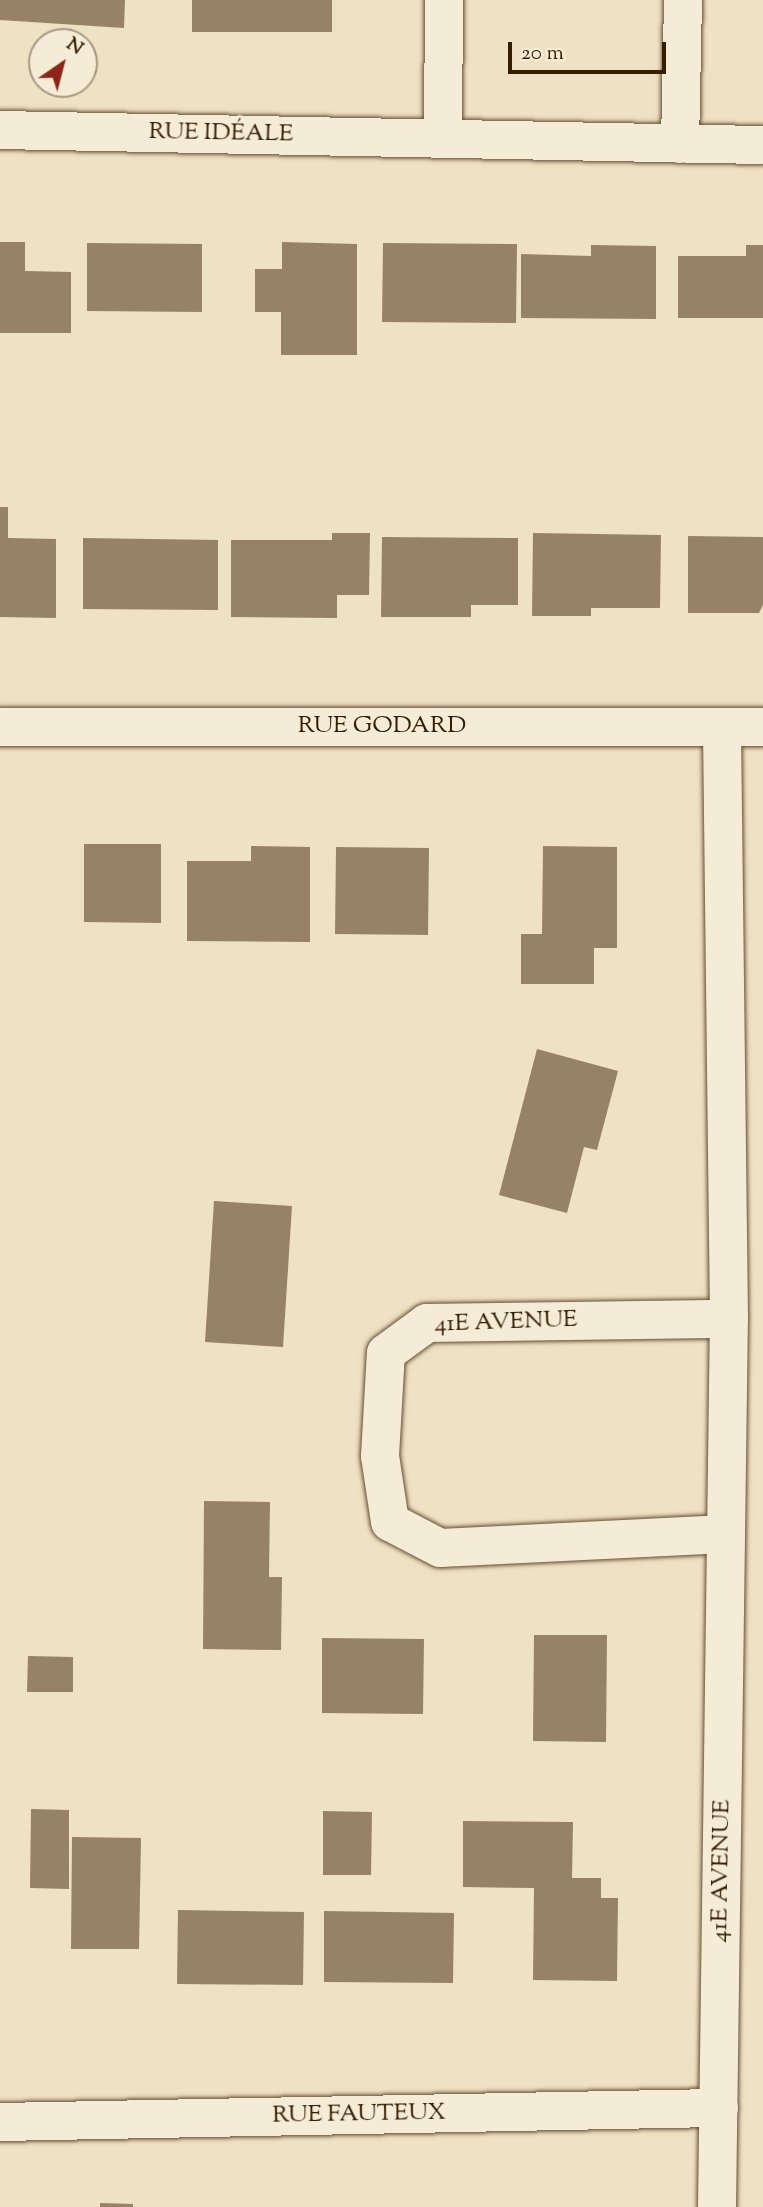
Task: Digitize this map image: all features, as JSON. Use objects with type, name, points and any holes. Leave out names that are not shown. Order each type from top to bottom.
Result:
[{"type":"street","points":[[443,138],[444,0]]},
{"type":"street","points":[[680,144],[683,0]]},
{"type":"street","name":"RUE IDÉALE","points":[[0,130],[763,145]]},
{"type":"street","name":"RUE GODARD","points":[[0,727],[763,727]]},
{"type":"street","name":"41E AVENUE","points":[[717,2207],[729,1319],[722,727]]},
{"type":"street","name":"41E AVENUE","points":[[726,1534],[440,1548],[390,1522],[380,1456],[386,1353],[427,1323],[729,1319]]},
{"type":"street","name":"RUE FAUTEUX","points":[[0,2122],[719,2108]]},
{"type":"building","points":[[0,0],[125,0],[124,28],[0,20]]},
{"type":"building","points":[[192,0],[332,0],[332,32],[192,32]]},
{"type":"building","points":[[0,242],[25,242],[25,271],[71,272],[71,333],[0,333]]},
{"type":"building","points":[[282,242],[357,244],[357,355],[281,355],[281,312],[255,312],[255,269],[282,269]]},
{"type":"building","points":[[87,243],[202,244],[202,312],[87,311]]},
{"type":"building","points":[[383,243],[517,244],[516,323],[382,322]]},
{"type":"building","points":[[591,245],[656,246],[656,319],[521,318],[521,254],[591,256]]},
{"type":"building","points":[[746,245],[763,245],[763,318],[678,318],[678,256],[746,256]]},
{"type":"building","points":[[0,507],[8,507],[8,538],[56,539],[56,618],[0,617]]},
{"type":"building","points":[[332,533],[370,533],[369,595],[337,595],[337,618],[231,617],[231,540],[332,540]]},
{"type":"building","points":[[533,533],[661,535],[660,608],[591,608],[591,616],[532,616]]},
{"type":"building","points":[[688,536],[763,537],[763,605],[759,613],[688,613]]},
{"type":"building","points":[[382,537],[518,538],[518,605],[471,605],[471,617],[381,617]]},
{"type":"building","points":[[83,538],[218,540],[218,610],[83,609]]},
{"type":"building","points":[[84,844],[161,844],[161,923],[84,922]]},
{"type":"building","points":[[251,846],[310,847],[310,942],[187,941],[187,861],[251,861]]},
{"type":"building","points":[[543,846],[617,847],[617,948],[594,948],[594,984],[521,984],[521,934],[542,934]]},
{"type":"building","points":[[336,847],[429,848],[428,935],[335,934]]},
{"type":"building","points":[[537,1049],[618,1071],[597,1150],[584,1147],[567,1213],[499,1195]]},
{"type":"building","points":[[214,1201],[292,1206],[283,1347],[205,1342]]},
{"type":"building","points":[[204,1501],[270,1502],[269,1577],[282,1577],[281,1650],[203,1649]]},
{"type":"building","points":[[534,1635],[607,1635],[606,1742],[533,1741]]},
{"type":"building","points":[[322,1638],[424,1639],[423,1714],[322,1713]]},
{"type":"building","points":[[28,1656],[73,1657],[73,1692],[27,1692]]},
{"type":"building","points":[[31,1809],[69,1810],[69,1889],[30,1888]]},
{"type":"building","points":[[323,1811],[372,1812],[371,1875],[323,1875]]},
{"type":"building","points":[[463,1821],[573,1822],[572,1878],[601,1878],[601,1898],[618,1898],[617,1981],[533,1980],[534,1888],[463,1887]]},
{"type":"building","points":[[72,1837],[141,1838],[139,1949],[71,1949]]},
{"type":"building","points":[[178,1910],[304,1912],[303,1985],[177,1984]]},
{"type":"building","points":[[324,1911],[454,1913],[453,1983],[324,1982]]},
{"type":"building","points":[[100,2203],[133,2204],[133,2207],[100,2207]]}]
